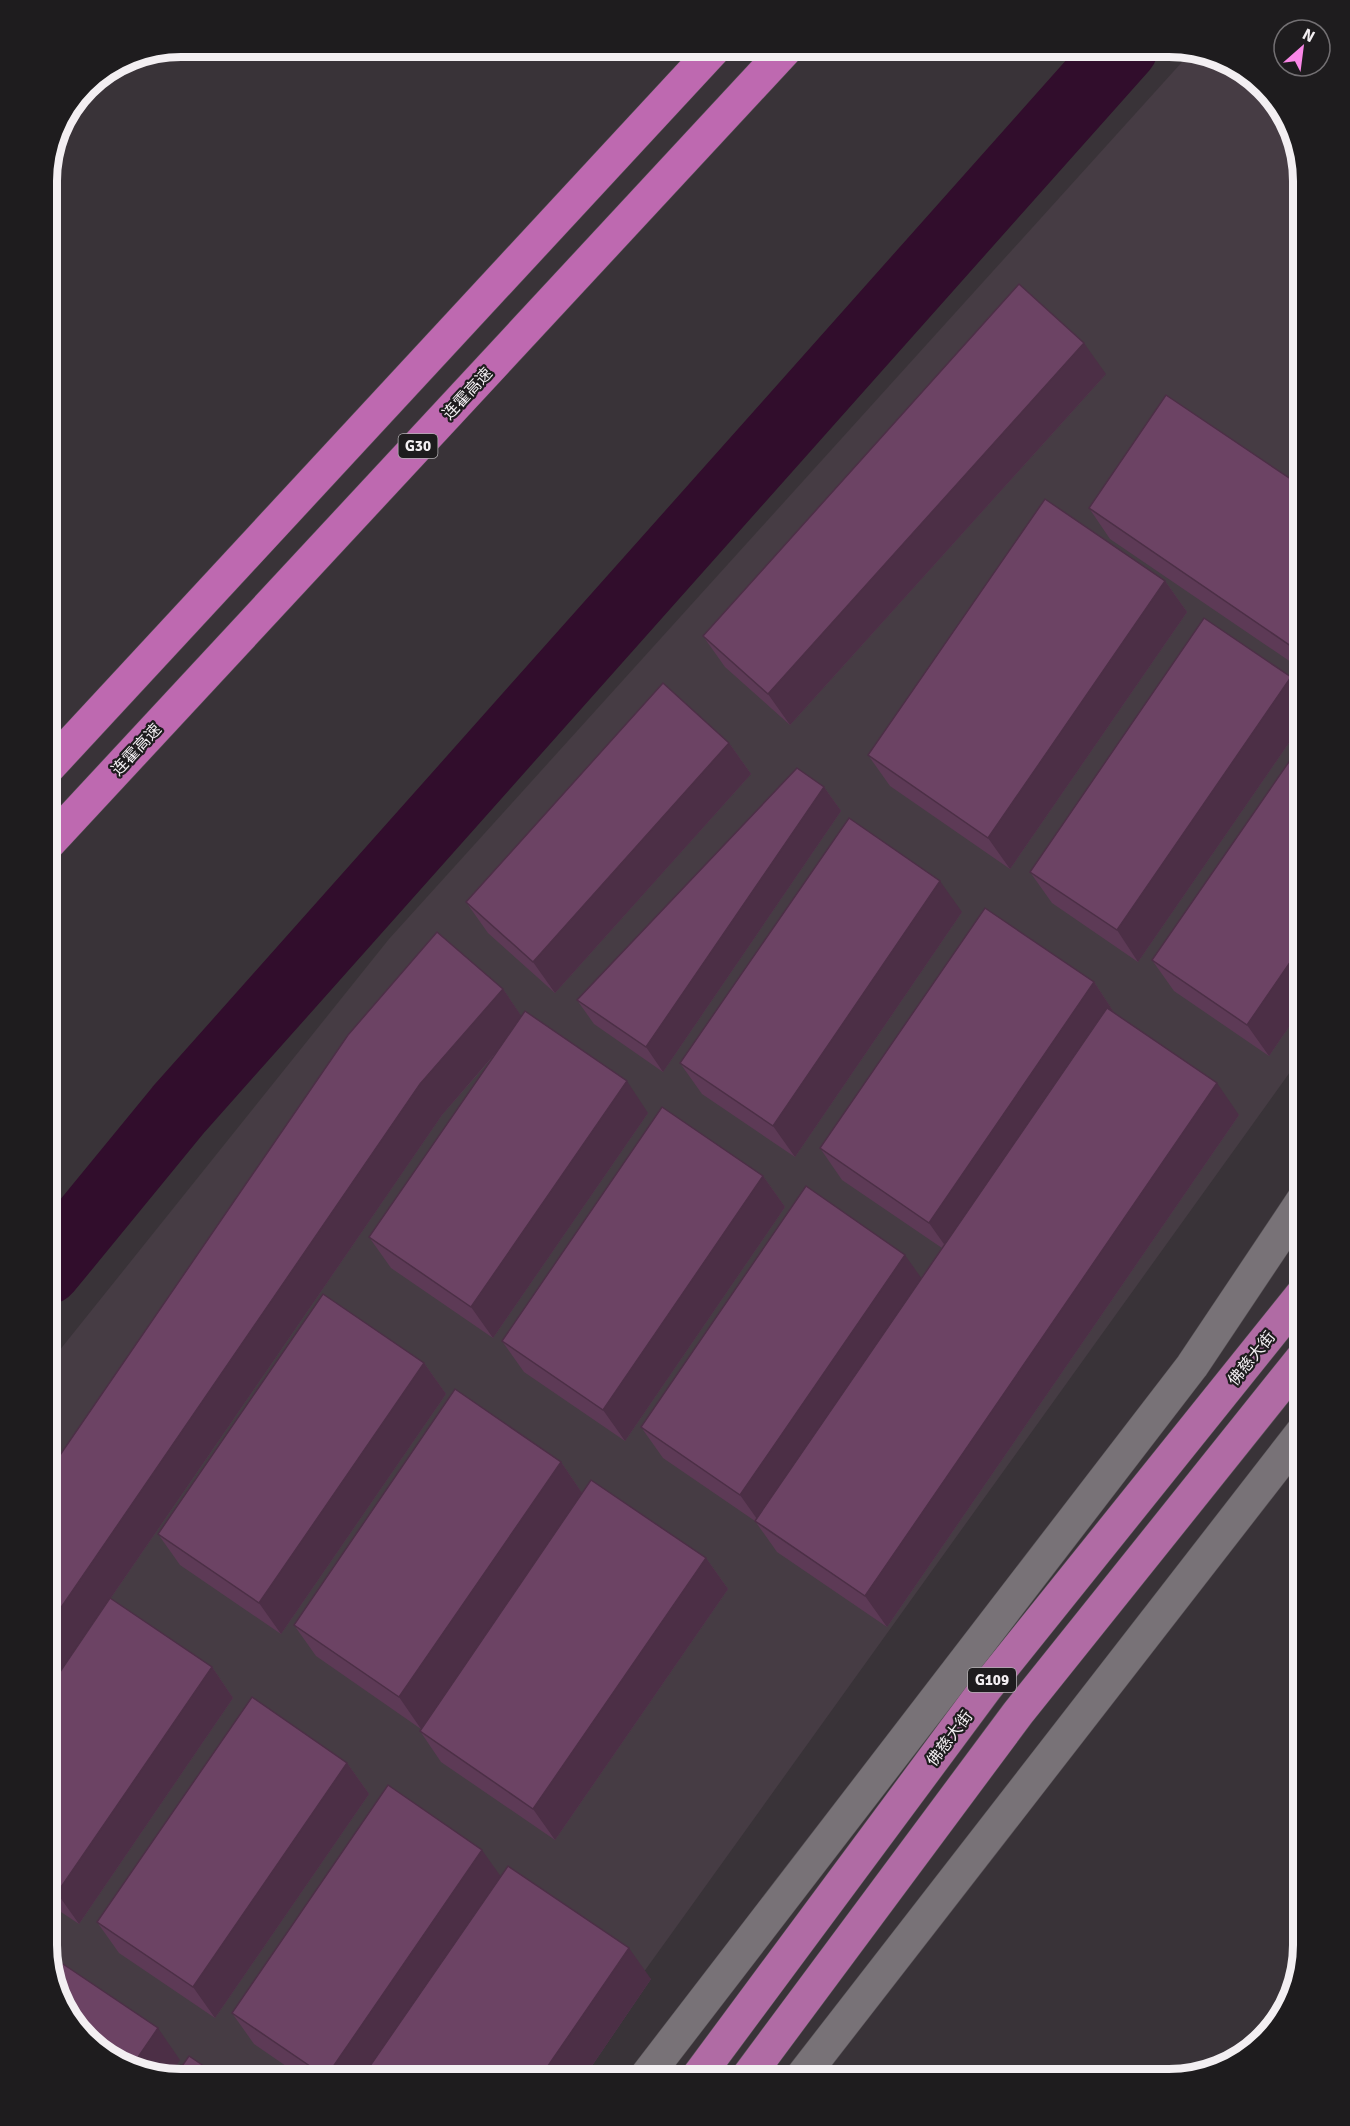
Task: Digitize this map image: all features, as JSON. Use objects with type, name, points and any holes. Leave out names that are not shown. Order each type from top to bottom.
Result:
[{"type":"highway","points":[[57,758],[707,57]]},
{"type":"highway","name":"连霍高速","points":[[57,833],[779,57]]},
{"type":"highway","name":"佛慈大街","points":[[703,2069],[986,1688],[1293,1307]]},
{"type":"highway","name":"G109","points":[[753,2069],[1018,1713],[1293,1371]]},
{"type":"main road","points":[[652,2069],[1192,1366],[1293,1216]]},
{"type":"main road","points":[[808,2069],[1293,1445]]},
{"type":"shaded area","points":[[1186,58],[1224,70],[1238,78],[1262,99],[1280,126],[1291,156],[1293,173],[1293,1068],[574,2069],[173,2069],[156,2067],[112,2048],[88,2027],[70,2000],[58,1962],[57,1354],[389,939]]},
{"type":"building","points":[[1019,284],[1084,343],[768,694],[703,636]]},
{"type":"building","points":[[1166,395],[1293,481],[1293,647],[1089,508]]},
{"type":"building","points":[[1045,499],[1165,581],[988,838],[868,755]]},
{"type":"building","points":[[1204,618],[1291,677],[1117,930],[1030,872]]},
{"type":"building","points":[[663,683],[729,743],[533,962],[466,902]]},
{"type":"building","points":[[1293,756],[1293,958],[1247,1025],[1152,960]]},
{"type":"building","points":[[797,768],[824,787],[646,1047],[577,1000]]},
{"type":"building","points":[[849,818],[940,881],[773,1126],[680,1063]]},
{"type":"building","points":[[985,908],[1094,982],[929,1223],[820,1148]]},
{"type":"building","points":[[437,932],[503,989],[420,1084],[57,1613],[57,1459],[348,1035]]},
{"type":"building","points":[[1107,1008],[1217,1083],[865,1596],[755,1521]]},
{"type":"building","points":[[525,1011],[627,1081],[471,1307],[369,1237]]},
{"type":"building","points":[[662,1107],[763,1176],[603,1410],[502,1341]]},
{"type":"building","points":[[806,1186],[905,1255],[740,1495],[641,1427]]},
{"type":"building","points":[[323,1294],[424,1363],[259,1603],[158,1534]]},
{"type":"building","points":[[455,1389],[561,1462],[399,1697],[294,1625]]},
{"type":"building","points":[[591,1480],[706,1558],[533,1809],[420,1731]]},
{"type":"building","points":[[110,1598],[212,1667],[57,1893],[57,1676]]},
{"type":"building","points":[[252,1697],[347,1763],[193,1987],[97,1922]]},
{"type":"building","points":[[388,1785],[482,1850],[331,2069],[314,2069],[232,2013]]},
{"type":"building","points":[[508,1866],[629,1948],[546,2069],[368,2069]]},
{"type":"building","points":[[63,1964],[158,2028],[136,2060],[112,2048],[88,2027],[70,2000],[59,1969]]},
{"type":"building","points":[[189,2056],[208,2069],[180,2069]]},
{"type":"waterway","points":[[57,1258],[179,1109],[1115,57]]}]
